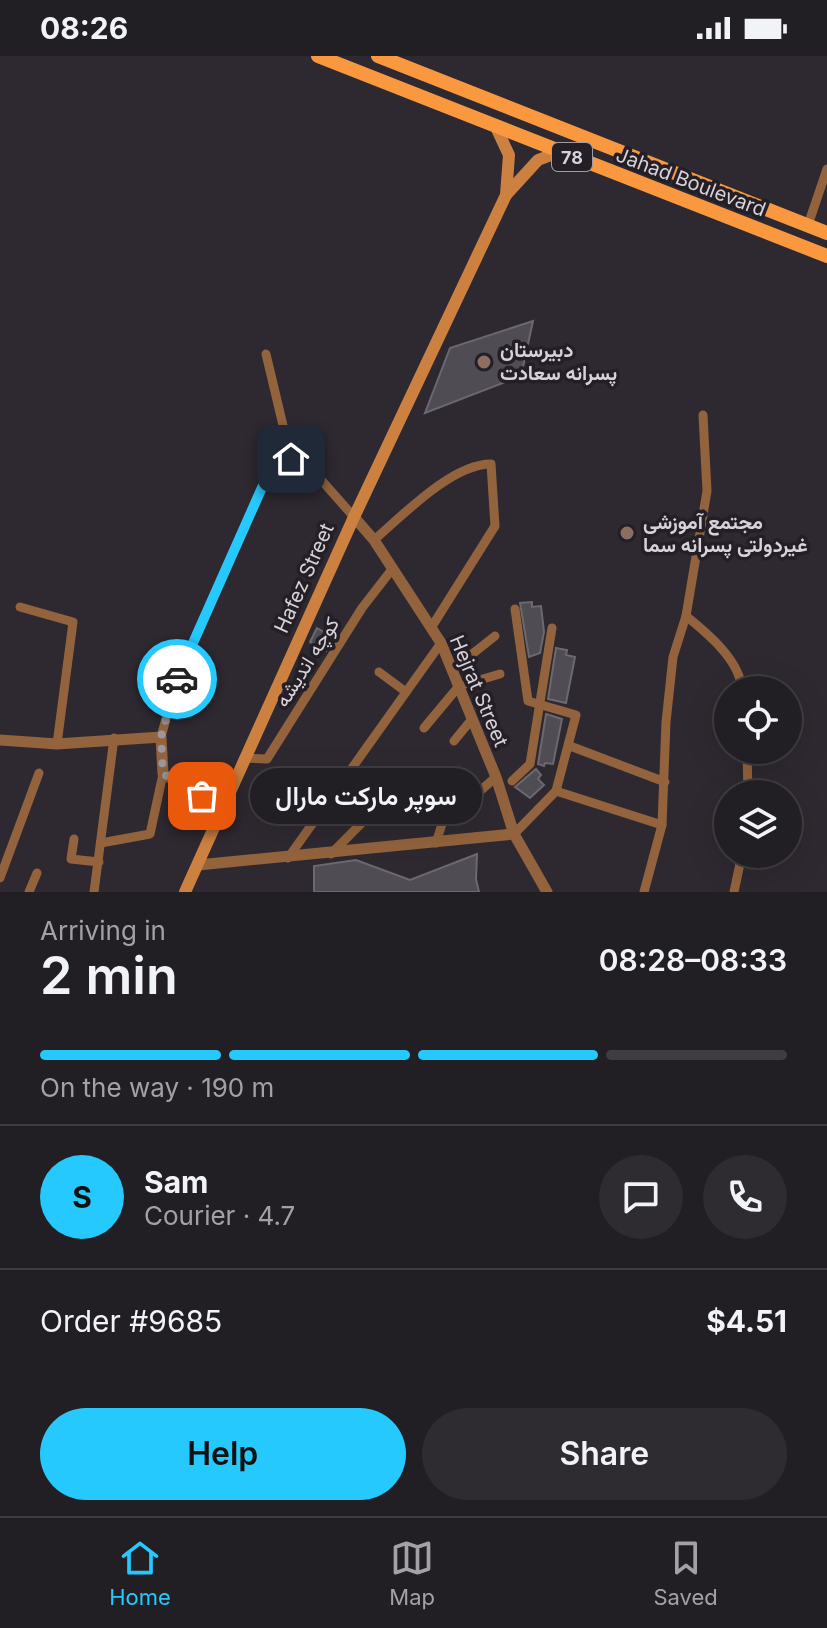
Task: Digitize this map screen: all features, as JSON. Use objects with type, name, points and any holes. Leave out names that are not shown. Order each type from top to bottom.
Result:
[{"type":"main road","name":"Jahad Boulevard","points":[[318,56],[827,256]]},
{"type":"main road","name":"Jahad Boulevard","points":[[378,56],[827,233]]},
{"type":"main road","points":[[495,125],[509,155],[506,195]]},
{"type":"main road","points":[[506,195],[538,160],[559,152]]},
{"type":"main road","name":"Hafez Street","points":[[185,892],[221,806],[354,517],[506,195]]},
{"type":"street","points":[[808,225],[827,169]]},
{"type":"street","points":[[266,354],[291,459]]},
{"type":"street","points":[[644,892],[662,825],[666,722],[673,657],[686,616],[707,491],[703,415]]},
{"type":"street","points":[[101,843],[150,834],[163,774],[161,737],[176,682],[272,465],[300,456],[354,517]]},
{"type":"street","points":[[374,540],[435,488],[476,464],[491,464],[495,526],[431,628]]},
{"type":"street","name":"Hejrat Street","points":[[354,517],[374,540],[441,643],[496,777],[514,834],[547,892]]},
{"type":"street","name":"کوچه اندیشه","points":[[244,758],[267,759],[362,608],[393,568]]},
{"type":"street","points":[[20,607],[73,622],[57,744]]},
{"type":"street","points":[[198,865],[514,834],[556,791],[576,715],[528,701],[515,609]]},
{"type":"street","points":[[686,616],[713,638],[738,676]]},
{"type":"street","points":[[512,781],[530,764],[552,628]]},
{"type":"street","points":[[452,670],[495,636]]},
{"type":"street","points":[[288,858],[441,643]]},
{"type":"street","points":[[379,672],[406,692]]},
{"type":"street","points":[[424,728],[459,686],[500,674]]},
{"type":"street","points":[[454,741],[472,719]]},
{"type":"street","points":[[0,740],[57,744],[161,737]]},
{"type":"street","points":[[94,892],[114,738]]},
{"type":"street","points":[[570,746],[665,782]]},
{"type":"street","points":[[0,878],[39,773]]},
{"type":"street","points":[[163,774],[221,806]]},
{"type":"street","points":[[436,843],[442,824],[496,777]]},
{"type":"street","points":[[331,854],[398,786]]},
{"type":"street","points":[[556,791],[662,825]]},
{"type":"street","points":[[74,839],[71,859],[99,862]]},
{"type":"street","points":[[734,892],[739,868]]},
{"type":"street","points":[[29,892],[37,873]]},
{"type":"building","name":"دبیرستان پسرانه سعادت","points":[[533,321],[521,376],[425,413],[450,348]]},
{"type":"building","points":[[532,602],[532,607],[541,606],[544,632],[540,653],[529,657],[520,603]]},
{"type":"building","points":[[317,628],[335,638],[326,651],[310,642]]},
{"type":"building","points":[[556,648],[567,650],[566,655],[575,657],[566,703],[548,699]]},
{"type":"building","points":[[546,714],[562,719],[553,764],[545,763],[544,766],[538,764]]},
{"type":"building","points":[[536,769],[541,775],[538,779],[544,785],[530,798],[515,787]]},
{"type":"building","points":[[477,854],[479,892],[314,892],[314,866],[356,860],[410,880]]},
{"type":"way so far","points":[[177,679],[161,737],[163,774],[202,796]]},
{"type":"place","name":"دبیرستان پسرانه سعادت","points":[[484,362]]},
{"type":"place","name":"مجتمع آموزشی غیردولتی پسرانه سما","points":[[627,533]]},
{"type":"place","name":"سوپر مارکت مارال","points":[[202,796]]},
{"type":"route","points":[[177,679],[272,465],[291,459]]}]
